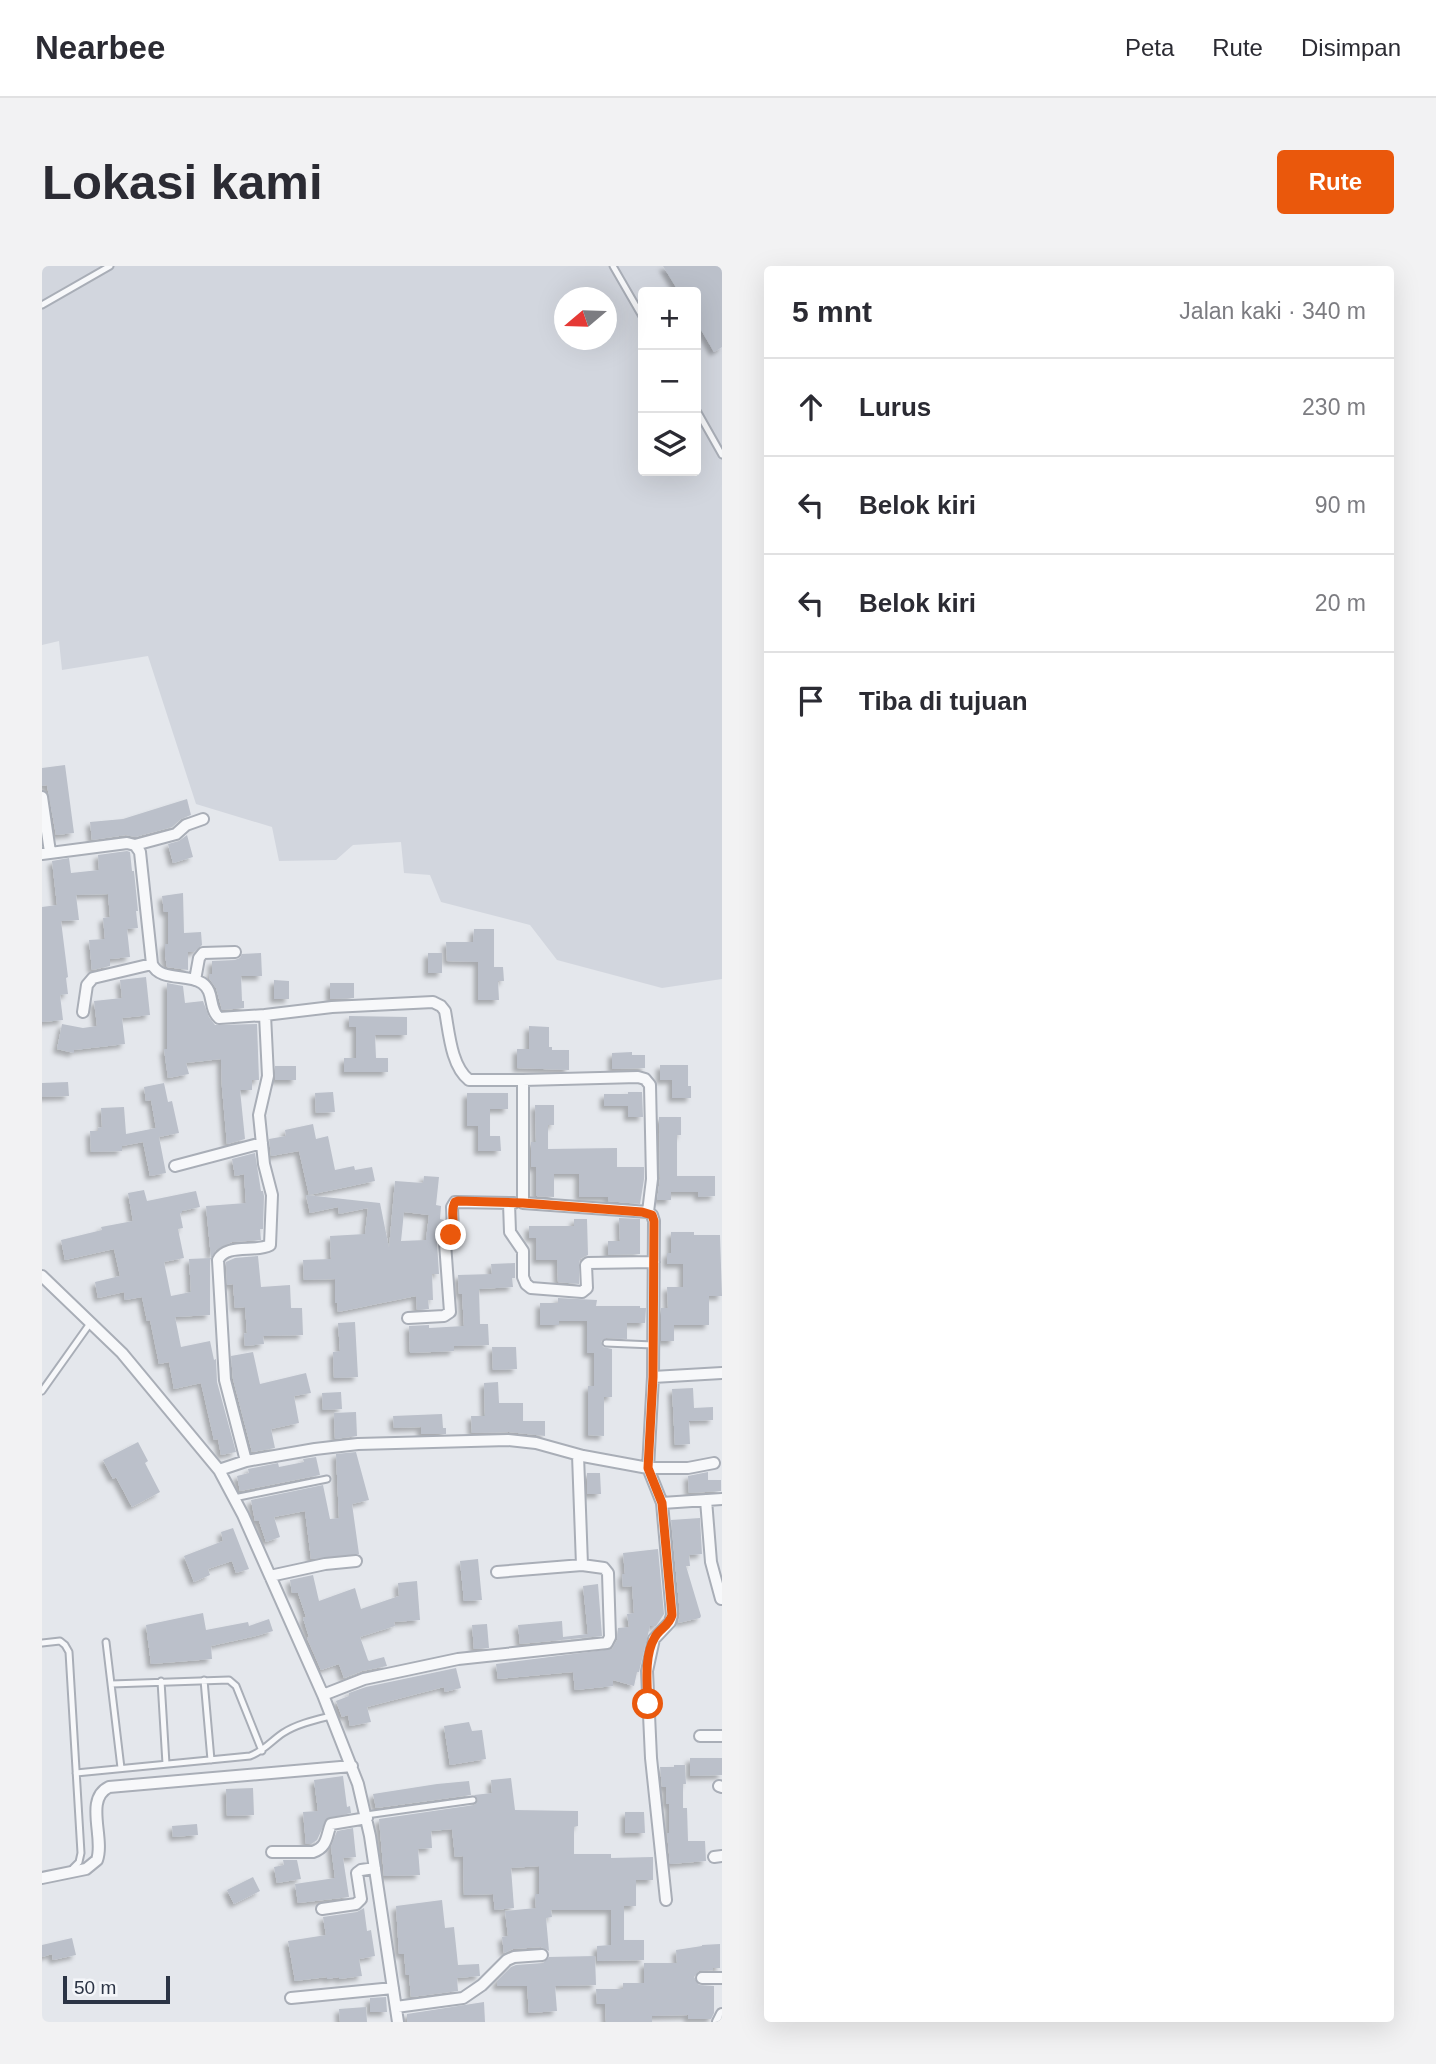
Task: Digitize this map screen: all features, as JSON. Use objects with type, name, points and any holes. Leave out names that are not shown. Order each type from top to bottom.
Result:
[{"type":"street","points":[[42,797],[46,853],[135,845],[176,834],[186,825],[203,819]]},
{"type":"street","points":[[135,845],[141,852],[152,964],[156,971],[162,974],[195,980],[208,988],[213,1011],[219,1018],[332,1007],[433,1002],[445,1011],[454,1053],[462,1075],[469,1080],[645,1079],[650,1085],[652,1180],[648,1212]]},
{"type":"street","points":[[195,980],[198,959],[202,954],[235,951]]},
{"type":"street","points":[[83,1012],[87,985],[93,978],[152,964]]},
{"type":"street","points":[[246,1461],[225,1380],[218,1260],[225,1252],[261,1249],[270,1245],[272,1195],[264,1164],[259,1115],[268,1076],[265,1015]]},
{"type":"street","points":[[523,1080],[523,1203]]},
{"type":"street","points":[[175,1166],[261,1143]]},
{"type":"street","points":[[408,1318],[444,1316],[450,1311],[445,1243],[453,1232],[452,1207],[455,1202],[523,1203],[648,1212],[652,1215],[653,1377],[648,1468],[662,1503],[672,1615],[670,1622],[657,1634],[652,1645],[648,1689],[651,1758],[666,1900]]},
{"type":"street","points":[[509,1203],[510,1231],[523,1251],[523,1277],[531,1288],[582,1292],[587,1288],[588,1263],[654,1262]]},
{"type":"street","points":[[42,1276],[122,1353],[219,1469],[234,1498],[352,1766],[366,1816],[398,2022]]},
{"type":"street","points":[[653,1377],[722,1373]]},
{"type":"street","points":[[219,1469],[246,1461],[358,1444],[508,1440],[536,1443],[579,1455],[648,1468],[688,1468],[714,1463]]},
{"type":"street","points":[[579,1455],[582,1566]]},
{"type":"street","points":[[662,1503],[722,1499]]},
{"type":"street","points":[[706,1500],[711,1562],[720,1599]]},
{"type":"street","points":[[270,1576],[325,1564],[356,1561]]},
{"type":"street","points":[[323,1695],[364,1679],[458,1659],[607,1643],[611,1637],[608,1571],[604,1567],[497,1572]]},
{"type":"street","points":[[700,1736],[722,1736]]},
{"type":"street","points":[[42,1875],[86,1869],[97,1860],[100,1847],[96,1803],[103,1789],[352,1766]]},
{"type":"street","points":[[272,1852],[319,1850],[327,1842],[331,1824],[366,1816]]},
{"type":"street","points":[[322,1909],[356,1904],[360,1899],[357,1873],[375,1868]]},
{"type":"street","points":[[396,2007],[463,1998],[482,1985],[507,1959],[542,1955]]},
{"type":"street","points":[[702,1978],[722,1978]]},
{"type":"street","points":[[291,1998],[393,1988]]},
{"type":"street","points":[[718,2022],[722,2014]]},
{"type":"lane","points":[[42,305],[110,266]]},
{"type":"lane","points":[[613,266],[638,309]]},
{"type":"lane","points":[[698,413],[722,455]]},
{"type":"lane","points":[[42,1391],[91,1322]]},
{"type":"lane","points":[[606,1343],[653,1345]]},
{"type":"lane","points":[[234,1498],[327,1479]]},
{"type":"lane","points":[[42,1643],[60,1641],[69,1652],[81,1853],[79,1862],[72,1868],[42,1875]]},
{"type":"lane","points":[[106,1642],[121,1768]]},
{"type":"lane","points":[[111,1684],[226,1679],[233,1682],[262,1751]]},
{"type":"lane","points":[[204,1680],[211,1760]]},
{"type":"lane","points":[[161,1681],[166,1764]]},
{"type":"lane","points":[[76,1773],[250,1756],[262,1751],[295,1726],[331,1716]]},
{"type":"lane","points":[[366,1816],[473,1800]]},
{"type":"shaded area","points":[[42,266],[722,266],[722,979],[662,988],[557,960],[530,925],[441,902],[430,875],[404,873],[401,842],[353,845],[336,860],[279,861],[272,827],[196,804],[148,656],[62,670],[59,641],[42,645]]},
{"type":"building","points":[[663,266],[722,266],[722,347],[714,352],[701,330],[701,287],[676,287]]},
{"type":"building","points":[[65,765],[74,833],[56,835],[47,785],[42,786],[42,768]]},
{"type":"building","points":[[187,799],[191,815],[172,827],[135,837],[126,835],[92,840],[90,822],[123,819]]},
{"type":"building","points":[[187,835],[193,857],[173,863],[168,844]]},
{"type":"building","points":[[130,852],[134,871],[138,911],[138,928],[127,929],[130,957],[110,959],[110,966],[92,970],[89,940],[105,939],[103,918],[110,917],[108,894],[76,895],[79,920],[61,921],[68,977],[68,994],[60,995],[63,1020],[42,1022],[42,907],[57,905],[52,861],[69,858],[71,873],[99,870],[98,855]]},
{"type":"building","points":[[183,893],[184,933],[201,932],[202,945],[194,952],[188,952],[188,970],[167,967],[165,955],[165,944],[168,944],[168,912],[164,912],[162,896]]},
{"type":"building","points":[[474,929],[494,929],[494,967],[503,967],[504,981],[498,981],[499,1000],[478,1000],[478,962],[447,961],[446,942],[473,942]]},
{"type":"building","points":[[261,953],[262,976],[241,976],[244,1008],[222,1010],[216,988],[209,978],[209,974],[212,974],[212,961],[235,960],[242,954]]},
{"type":"building","points":[[428,953],[442,953],[442,973],[428,973]]},
{"type":"building","points":[[146,977],[150,1015],[122,1018],[125,1044],[74,1050],[74,1053],[57,1049],[62,1024],[83,1028],[97,1026],[94,1001],[122,998],[120,980]]},
{"type":"building","points":[[274,980],[289,981],[289,999],[274,999]]},
{"type":"building","points":[[167,983],[183,986],[185,1003],[203,1001],[215,1025],[257,1024],[259,1080],[252,1080],[252,1090],[240,1090],[245,1139],[227,1144],[221,1059],[186,1063],[189,1074],[168,1078],[164,1049],[167,1049]]},
{"type":"building","points":[[330,983],[354,983],[354,998],[330,999]]},
{"type":"building","points":[[349,1016],[407,1017],[407,1035],[375,1035],[376,1058],[388,1058],[388,1072],[344,1072],[344,1058],[356,1058],[356,1027],[349,1027]]},
{"type":"building","points":[[529,1026],[549,1027],[549,1047],[552,1047],[552,1050],[569,1050],[569,1070],[517,1068],[517,1049],[529,1049]]},
{"type":"building","points":[[632,1052],[632,1055],[645,1055],[645,1068],[612,1069],[612,1053]]},
{"type":"building","points":[[660,1065],[688,1065],[691,1098],[672,1098],[672,1080],[660,1080]]},
{"type":"building","points":[[275,1066],[296,1066],[296,1080],[275,1080]]},
{"type":"building","points":[[68,1082],[69,1096],[42,1097],[42,1083]]},
{"type":"building","points":[[164,1083],[168,1102],[172,1101],[179,1133],[159,1137],[166,1173],[150,1176],[143,1142],[122,1146],[122,1151],[91,1152],[90,1131],[98,1131],[98,1128],[102,1127],[101,1108],[124,1107],[126,1134],[156,1128],[151,1100],[146,1101],[144,1087]]},
{"type":"building","points":[[333,1092],[335,1112],[316,1113],[315,1093]]},
{"type":"building","points":[[642,1092],[643,1117],[628,1117],[628,1106],[604,1106],[604,1094]]},
{"type":"building","points":[[467,1093],[508,1093],[508,1109],[490,1109],[490,1136],[500,1136],[501,1151],[478,1151],[478,1126],[467,1126]]},
{"type":"building","points":[[535,1105],[554,1105],[554,1125],[548,1125],[548,1149],[617,1148],[617,1167],[644,1167],[640,1204],[608,1201],[608,1197],[579,1197],[579,1174],[554,1174],[554,1197],[536,1196],[536,1167],[531,1167],[531,1142],[536,1142]]},
{"type":"building","points":[[659,1117],[681,1117],[681,1135],[677,1135],[677,1176],[715,1176],[715,1196],[698,1197],[698,1192],[671,1192],[671,1200],[657,1200],[660,1179]]},
{"type":"building","points":[[313,1124],[316,1139],[328,1136],[335,1170],[354,1166],[355,1170],[372,1167],[375,1181],[309,1195],[299,1151],[271,1156],[269,1139],[286,1136],[285,1130]]},
{"type":"building","points":[[255,1153],[264,1196],[261,1240],[232,1242],[216,1250],[210,1260],[210,1315],[175,1317],[181,1347],[210,1341],[214,1360],[216,1359],[217,1382],[236,1452],[221,1455],[218,1439],[214,1440],[201,1383],[174,1389],[169,1362],[159,1364],[142,1297],[125,1300],[124,1292],[98,1298],[95,1282],[120,1276],[114,1249],[65,1260],[61,1240],[102,1230],[101,1227],[133,1221],[128,1193],[144,1190],[147,1201],[196,1191],[200,1207],[180,1213],[183,1228],[178,1229],[184,1258],[164,1262],[171,1296],[191,1292],[189,1259],[211,1258],[206,1206],[246,1203],[244,1174],[235,1176],[232,1159]]},
{"type":"building","points":[[424,1176],[439,1177],[436,1205],[441,1206],[440,1219],[444,1220],[437,1243],[439,1274],[432,1274],[433,1300],[428,1300],[429,1309],[417,1310],[416,1296],[338,1312],[335,1303],[335,1279],[304,1280],[303,1260],[331,1259],[330,1236],[365,1234],[368,1208],[339,1214],[338,1207],[310,1213],[306,1195],[380,1203],[389,1248],[395,1181],[423,1183]],"holes":[[[404,1212],[429,1215],[426,1240],[401,1241]]]},
{"type":"building","points":[[619,1218],[640,1219],[640,1254],[608,1255],[608,1241],[620,1241]]},
{"type":"building","points":[[574,1219],[587,1219],[588,1255],[580,1259],[579,1284],[558,1282],[557,1260],[536,1260],[536,1238],[529,1238],[529,1226],[574,1226]]},
{"type":"building","points":[[671,1232],[720,1235],[722,1296],[709,1296],[709,1325],[674,1325],[674,1341],[661,1341],[661,1308],[668,1308],[667,1287],[683,1287],[683,1264],[667,1264],[667,1253],[671,1253]]},
{"type":"building","points":[[258,1256],[261,1287],[290,1285],[291,1308],[302,1308],[303,1335],[263,1336],[264,1344],[245,1346],[245,1307],[235,1308],[233,1284],[227,1285],[226,1262],[235,1258]]},
{"type":"building","points":[[515,1263],[513,1287],[479,1289],[480,1324],[488,1324],[489,1345],[454,1346],[454,1351],[410,1353],[409,1326],[464,1326],[458,1275],[492,1274],[491,1264]]},
{"type":"building","points":[[558,1298],[597,1300],[596,1306],[646,1308],[645,1323],[627,1323],[627,1339],[606,1338],[601,1341],[603,1347],[612,1349],[612,1397],[604,1397],[604,1436],[588,1435],[588,1386],[594,1386],[594,1353],[587,1353],[587,1321],[559,1321],[559,1325],[540,1325],[540,1303],[558,1303]]},
{"type":"building","points":[[355,1322],[358,1377],[334,1378],[333,1352],[340,1351],[338,1323]]},
{"type":"building","points":[[492,1347],[516,1347],[517,1369],[493,1370]]},
{"type":"building","points":[[253,1352],[260,1384],[306,1373],[311,1393],[294,1396],[299,1423],[271,1429],[275,1448],[252,1452],[233,1379],[231,1356]]},
{"type":"building","points":[[498,1382],[499,1403],[523,1403],[523,1421],[545,1421],[545,1436],[509,1432],[472,1433],[471,1416],[485,1416],[484,1383]]},
{"type":"building","points":[[693,1388],[694,1408],[713,1407],[713,1420],[689,1421],[690,1444],[675,1445],[672,1389]]},
{"type":"building","points":[[341,1392],[342,1409],[323,1410],[322,1393]]},
{"type":"building","points":[[356,1412],[357,1436],[335,1439],[334,1413]]},
{"type":"building","points":[[442,1414],[446,1434],[421,1434],[421,1427],[394,1428],[393,1416]]},
{"type":"building","points":[[138,1442],[160,1492],[132,1507],[116,1477],[113,1479],[103,1460]]},
{"type":"building","points":[[356,1452],[369,1500],[352,1504],[359,1554],[311,1559],[305,1511],[274,1517],[280,1537],[266,1542],[259,1521],[255,1521],[251,1500],[323,1485],[330,1519],[339,1518],[336,1454]]},
{"type":"building","points":[[316,1457],[320,1475],[240,1491],[237,1476],[249,1473],[248,1469],[278,1463],[279,1467]]},
{"type":"building","points":[[708,1472],[708,1480],[721,1480],[721,1491],[689,1493],[688,1476]]},
{"type":"building","points":[[587,1473],[600,1473],[601,1494],[587,1494]]},
{"type":"building","points":[[700,1518],[702,1554],[689,1555],[690,1566],[686,1566],[701,1616],[678,1623],[680,1614],[671,1520]]},
{"type":"building","points":[[233,1528],[249,1569],[236,1573],[232,1561],[208,1569],[210,1575],[194,1582],[184,1556],[223,1541],[221,1532]]},
{"type":"building","points":[[658,1549],[664,1614],[656,1626],[650,1626],[634,1686],[613,1680],[613,1686],[575,1690],[573,1672],[498,1679],[496,1664],[612,1649],[617,1640],[618,1628],[629,1627],[627,1614],[634,1613],[632,1586],[623,1587],[623,1553]]},
{"type":"building","points":[[478,1559],[482,1600],[464,1601],[460,1561]]},
{"type":"building","points":[[313,1575],[319,1601],[355,1588],[361,1609],[399,1596],[398,1583],[417,1581],[420,1620],[394,1622],[395,1626],[360,1637],[368,1660],[384,1657],[387,1666],[344,1678],[339,1664],[321,1670],[307,1638],[309,1637],[303,1618],[306,1617],[298,1593],[292,1593],[290,1580]]},
{"type":"building","points":[[598,1584],[602,1636],[520,1644],[518,1625],[562,1621],[563,1637],[588,1634],[583,1586]]},
{"type":"building","points":[[203,1613],[206,1630],[248,1622],[249,1626],[269,1619],[273,1631],[211,1646],[212,1659],[151,1664],[146,1625]]},
{"type":"building","points":[[487,1624],[489,1648],[474,1649],[472,1625]]},
{"type":"building","points":[[456,1668],[461,1688],[445,1692],[444,1687],[367,1707],[371,1722],[350,1726],[348,1715],[342,1717],[336,1701],[366,1687]]},
{"type":"building","points":[[469,1722],[472,1731],[482,1730],[486,1759],[450,1765],[444,1726]]},
{"type":"building","points":[[690,1758],[722,1758],[722,1775],[690,1776]]},
{"type":"building","points":[[685,1765],[683,1808],[687,1808],[688,1841],[705,1841],[706,1861],[670,1864],[667,1833],[669,1804],[666,1804],[666,1787],[662,1787],[660,1767]]},
{"type":"building","points":[[343,1776],[347,1807],[350,1806],[351,1813],[327,1818],[317,1840],[306,1844],[303,1812],[318,1811],[314,1780]]},
{"type":"building","points":[[511,1778],[515,1810],[578,1811],[578,1826],[574,1827],[574,1854],[611,1854],[611,1858],[653,1857],[653,1880],[636,1880],[636,1906],[624,1906],[624,1940],[644,1940],[644,1960],[597,1961],[597,1946],[611,1945],[611,1910],[551,1910],[552,1917],[546,1918],[549,1951],[541,1947],[513,1949],[504,1953],[502,1937],[508,1936],[505,1911],[536,1908],[539,1866],[511,1868],[514,1908],[495,1910],[493,1894],[464,1895],[463,1856],[455,1857],[452,1829],[431,1831],[432,1848],[418,1849],[420,1875],[384,1876],[379,1819],[474,1805],[478,1800],[474,1795],[492,1793],[491,1780]]},
{"type":"building","points":[[469,1781],[471,1795],[376,1808],[373,1794],[437,1784]]},
{"type":"building","points":[[253,1788],[254,1815],[227,1816],[226,1789]]},
{"type":"building","points":[[625,1812],[644,1812],[645,1833],[625,1833]]},
{"type":"building","points":[[197,1824],[198,1835],[173,1837],[172,1826]]},
{"type":"building","points":[[353,1828],[356,1857],[343,1858],[349,1897],[298,1903],[295,1884],[335,1878],[331,1847],[337,1831]]},
{"type":"building","points":[[283,1860],[297,1860],[301,1879],[277,1883],[274,1867],[284,1865]]},
{"type":"building","points":[[253,1877],[260,1891],[234,1904],[227,1890]]},
{"type":"building","points":[[442,1900],[445,1928],[454,1927],[458,1965],[479,1964],[480,1976],[457,1978],[458,1991],[411,1997],[404,1954],[399,1954],[396,1906]]},
{"type":"building","points":[[364,1908],[367,1931],[371,1930],[375,1956],[359,1959],[362,1976],[295,1981],[288,1941],[326,1935],[323,1917],[357,1912]]},
{"type":"building","points":[[72,1938],[76,1955],[53,1960],[52,1954],[42,1957],[42,1945]]},
{"type":"building","points":[[720,1944],[720,1968],[699,1971],[694,1977],[699,1985],[714,1986],[714,2013],[711,2019],[688,2019],[688,2015],[652,2016],[652,2022],[606,2022],[605,2004],[597,2004],[596,1989],[623,1989],[623,1983],[644,1983],[644,1963],[677,1963],[676,1950]]},
{"type":"building","points":[[595,1956],[596,1985],[555,1986],[557,2011],[529,2013],[527,1986],[497,1986],[497,1981],[516,1965],[543,1963],[549,1957]]},
{"type":"building","points":[[386,1997],[387,2012],[370,2012],[370,1998]]},
{"type":"building","points":[[484,2002],[485,2022],[407,2022],[407,2014]]},
{"type":"building","points":[[366,2007],[367,2022],[340,2022],[339,2009]]},
{"type":"route","points":[[451,1235],[454,1230],[452,1207],[458,1201],[648,1212],[652,1215],[652,1419],[648,1468],[662,1503],[672,1615],[670,1622],[654,1639],[649,1655],[648,1704]]}]
